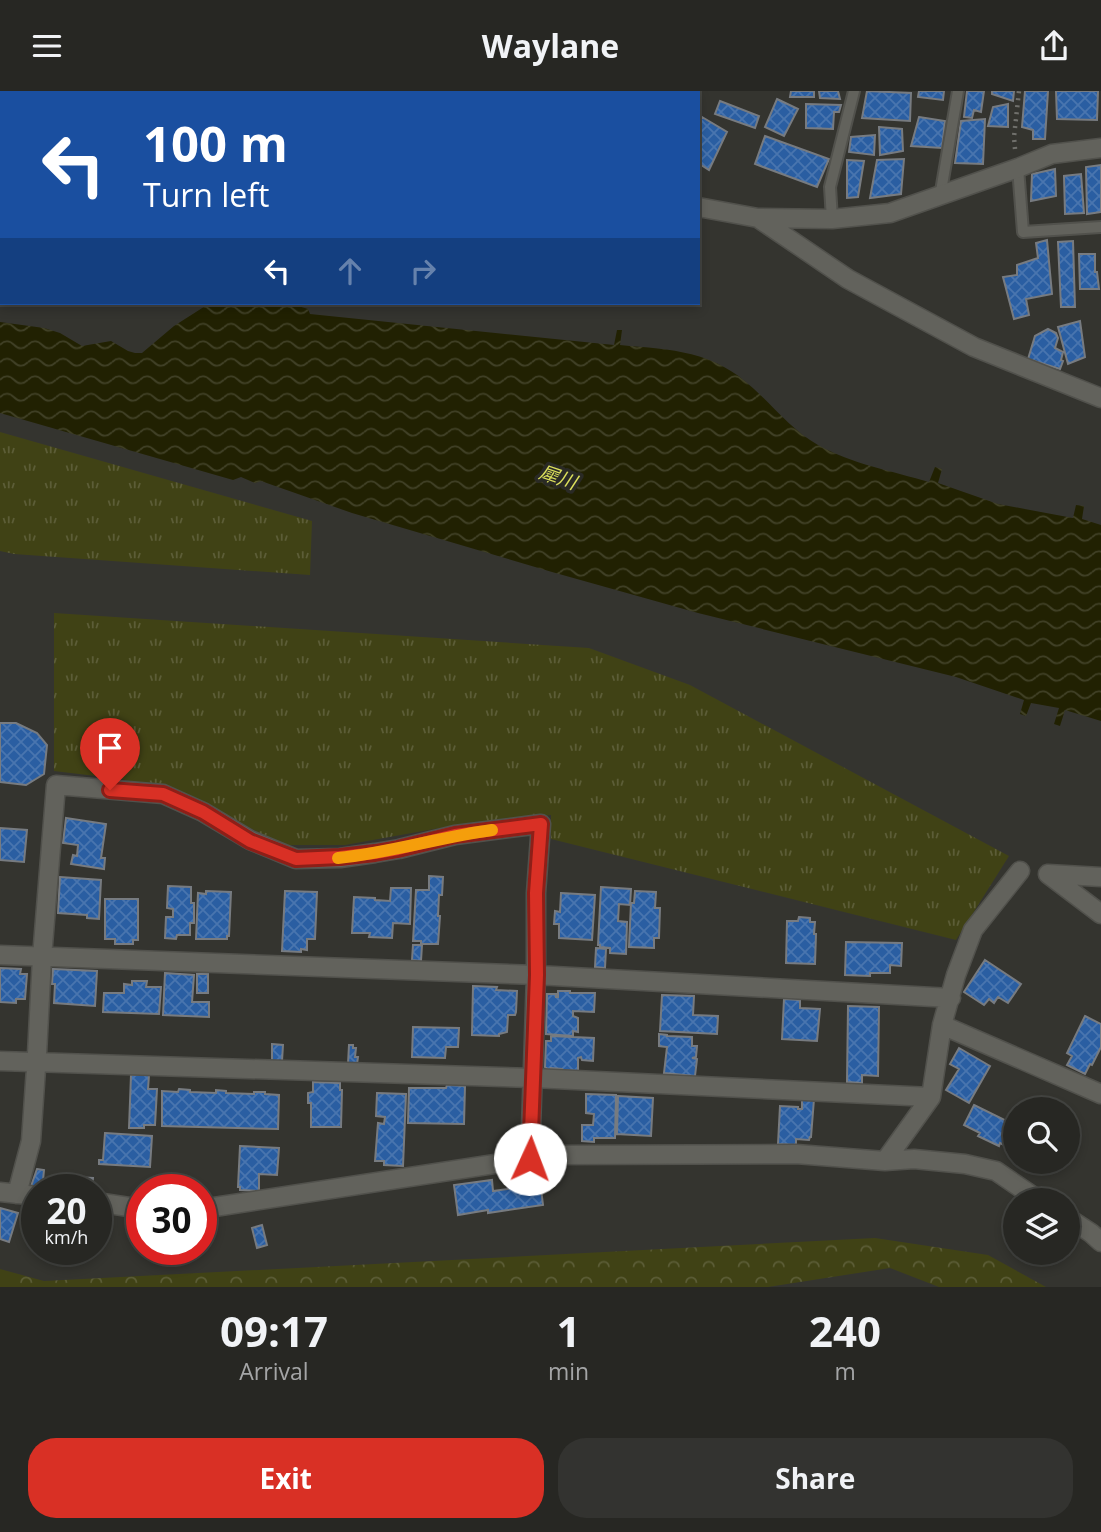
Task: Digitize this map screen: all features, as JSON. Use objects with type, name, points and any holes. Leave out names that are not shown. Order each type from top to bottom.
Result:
[{"type":"street","points":[[700,207],[758,218],[832,219],[890,213],[1052,154],[1101,148]]},
{"type":"street","points":[[758,218],[848,279],[974,347],[1101,398]]},
{"type":"street","points":[[8,1193],[31,1141],[55,785],[163,794],[203,812],[250,841],[296,859],[375,853],[455,835],[541,824],[536,893],[537,975],[530,1159]]},
{"type":"street","points":[[885,1161],[931,1097],[942,1025],[973,930],[1020,871]]},
{"type":"street","points":[[1101,877],[1048,874],[1101,914]]},
{"type":"street","points":[[0,955],[537,975],[951,997]]},
{"type":"street","points":[[942,1025],[1101,1094]]},
{"type":"street","points":[[0,1061],[533,1078],[931,1097]]},
{"type":"street","points":[[217,1207],[553,1155],[796,1154],[885,1161],[914,1159],[965,1164],[996,1171],[1021,1188]]},
{"type":"street","points":[[1080,1226],[1101,1242]]},
{"type":"lane","points":[[832,219],[830,187],[854,91]]},
{"type":"lane","points":[[940,197],[958,91]]},
{"type":"lane","points":[[1018,168],[1023,232],[1101,227]]},
{"type":"path","points":[[1018,91],[1014,137],[1018,168]]},
{"type":"green space","points":[[0,432],[312,521],[310,575],[0,551]]},
{"type":"green space","points":[[54,613],[589,648],[690,685],[1009,856],[956,940],[551,839],[551,815],[473,822],[345,845],[283,845],[180,792],[121,779],[54,771]]},
{"type":"green space","points":[[875,1238],[988,1255],[1046,1287],[939,1287],[890,1268],[768,1287],[0,1287],[0,1269],[44,1281]]},
{"type":"water","name":"犀川","points":[[207,305],[295,305],[308,309],[310,314],[614,345],[617,330],[622,330],[620,345],[692,354],[723,366],[754,389],[800,433],[844,457],[929,482],[935,467],[942,469],[938,483],[998,504],[1073,518],[1076,505],[1084,506],[1082,519],[1101,525],[1101,721],[1065,710],[1060,726],[1054,724],[1059,708],[1031,703],[1026,716],[1020,714],[1024,700],[956,677],[698,613],[352,513],[261,481],[255,483],[241,477],[233,480],[0,413],[0,322],[44,328],[60,333],[82,346],[111,341],[135,353],[142,353],[174,326]]},
{"type":"building","points":[[791,91],[814,91],[814,97],[790,97]]},
{"type":"building","points":[[819,91],[838,91],[840,99],[820,98]]},
{"type":"building","points":[[867,91],[911,93],[910,121],[862,118]]},
{"type":"building","points":[[919,91],[944,91],[943,100],[918,97]]},
{"type":"building","points":[[967,91],[984,91],[981,112],[974,110],[972,118],[964,117]]},
{"type":"building","points":[[992,91],[1014,91],[1013,101],[992,94]]},
{"type":"building","points":[[1025,91],[1048,91],[1045,139],[1033,139],[1033,130],[1022,127]]},
{"type":"building","points":[[1056,91],[1098,91],[1097,120],[1057,119]]},
{"type":"building","points":[[777,99],[798,109],[784,136],[765,127]]},
{"type":"building","points":[[720,101],[759,116],[755,128],[715,114]]},
{"type":"building","points":[[806,104],[841,105],[839,112],[834,112],[833,129],[806,128]]},
{"type":"building","points":[[1008,104],[1008,127],[988,126],[993,107]]},
{"type":"building","points":[[702,117],[727,132],[709,170],[700,164]]},
{"type":"building","points":[[919,117],[945,121],[942,148],[911,146]]},
{"type":"building","points":[[985,119],[983,164],[955,163],[961,121]]},
{"type":"building","points":[[879,127],[902,129],[903,151],[880,155]]},
{"type":"building","points":[[875,135],[874,155],[849,152],[851,137]]},
{"type":"building","points":[[765,136],[829,159],[817,187],[755,164]]},
{"type":"building","points":[[904,159],[901,194],[870,198],[877,160]]},
{"type":"building","points":[[847,160],[864,161],[858,197],[847,198]]},
{"type":"building","points":[[1101,165],[1101,212],[1087,214],[1086,167]]},
{"type":"building","points":[[1055,169],[1056,196],[1031,201],[1032,174]]},
{"type":"building","points":[[1081,174],[1084,213],[1065,214],[1064,176]]},
{"type":"building","points":[[1047,240],[1052,294],[1026,299],[1029,315],[1014,319],[1003,277],[1017,275],[1017,265],[1038,258],[1036,243]]},
{"type":"building","points":[[1073,241],[1075,307],[1061,307],[1058,242]]},
{"type":"building","points":[[1079,254],[1095,254],[1099,289],[1080,289]]},
{"type":"building","points":[[1080,321],[1085,357],[1068,364],[1058,327]]},
{"type":"building","points":[[1048,329],[1056,333],[1058,338],[1055,348],[1063,352],[1060,369],[1028,359],[1035,336]]},
{"type":"building","points":[[0,723],[16,723],[37,733],[47,745],[44,774],[26,785],[0,782]]},
{"type":"building","points":[[66,818],[106,824],[101,858],[105,858],[104,869],[71,864],[73,855],[77,856],[78,845],[63,843]]},
{"type":"building","points":[[0,828],[27,830],[24,862],[0,860]]},
{"type":"building","points":[[429,876],[443,877],[442,895],[439,895],[438,944],[413,941],[416,890],[429,890]]},
{"type":"building","points":[[60,877],[101,880],[99,919],[87,918],[87,915],[58,913]]},
{"type":"building","points":[[168,886],[191,887],[194,923],[190,923],[190,935],[177,935],[176,939],[165,938],[166,917],[173,917],[173,909],[167,908]]},
{"type":"building","points":[[601,887],[631,889],[630,905],[619,904],[618,921],[627,922],[626,954],[610,953],[610,948],[598,945]]},
{"type":"building","points":[[391,888],[411,888],[410,924],[393,923],[392,938],[369,937],[370,933],[352,933],[354,897],[390,901]]},
{"type":"building","points":[[206,891],[231,892],[227,939],[196,939],[198,893],[206,894]]},
{"type":"building","points":[[285,891],[317,892],[315,939],[307,939],[307,950],[301,949],[301,952],[282,951]]},
{"type":"building","points":[[635,891],[656,892],[655,908],[660,908],[659,938],[654,938],[654,948],[629,947],[631,903],[634,903]]},
{"type":"building","points":[[561,893],[595,895],[592,940],[559,938],[559,924],[554,924],[555,911],[560,912]]},
{"type":"building","points":[[105,899],[138,899],[138,940],[133,940],[133,944],[115,944],[115,939],[105,939]]},
{"type":"building","points":[[799,917],[810,918],[810,922],[815,922],[815,964],[786,963],[787,921],[798,921]]},
{"type":"building","points":[[846,942],[902,943],[901,966],[890,965],[890,973],[870,973],[870,976],[845,975]]},
{"type":"building","points":[[413,945],[422,945],[421,961],[412,960]]},
{"type":"building","points":[[596,948],[606,949],[605,968],[595,967]]},
{"type":"building","points":[[985,960],[1021,984],[1008,1003],[998,997],[994,1003],[989,999],[984,1005],[964,992]]},
{"type":"building","points":[[0,968],[21,969],[20,974],[27,974],[25,999],[16,999],[16,1003],[0,1002]]},
{"type":"building","points":[[53,969],[97,971],[95,1006],[54,1003]]},
{"type":"building","points":[[165,973],[194,975],[192,1002],[209,1002],[209,1017],[163,1015]]},
{"type":"building","points":[[197,974],[208,974],[208,993],[197,993]]},
{"type":"building","points":[[132,981],[147,981],[146,987],[161,987],[159,1014],[103,1012],[104,993],[124,993],[124,984],[132,985]]},
{"type":"building","points":[[473,986],[517,991],[516,1012],[515,1015],[508,1015],[507,1032],[499,1036],[472,1035]]},
{"type":"building","points":[[558,991],[595,993],[594,1012],[573,1011],[573,1016],[578,1018],[578,1032],[573,1031],[573,1036],[546,1034],[547,994],[556,994],[558,997]]},
{"type":"building","points":[[662,995],[694,996],[693,1015],[718,1016],[717,1034],[660,1031]]},
{"type":"building","points":[[784,999],[800,1000],[800,1008],[820,1009],[817,1041],[782,1039]]},
{"type":"building","points":[[848,1006],[879,1007],[878,1076],[862,1075],[862,1083],[847,1082]]},
{"type":"building","points":[[1085,1016],[1101,1024],[1101,1047],[1085,1074],[1067,1065],[1072,1056],[1067,1053]]},
{"type":"building","points":[[413,1027],[459,1028],[458,1047],[446,1047],[445,1058],[412,1057]]},
{"type":"building","points":[[659,1034],[692,1037],[692,1046],[697,1046],[696,1057],[692,1058],[697,1059],[695,1076],[664,1073],[667,1047],[659,1046]]},
{"type":"building","points":[[551,1036],[594,1038],[593,1061],[582,1060],[581,1057],[578,1058],[578,1071],[551,1068],[551,1071],[545,1067],[546,1041],[551,1041]]},
{"type":"building","points":[[272,1044],[283,1045],[282,1061],[272,1061]]},
{"type":"building","points":[[349,1045],[356,1048],[357,1064],[348,1064]]},
{"type":"building","points":[[959,1048],[990,1066],[969,1103],[946,1090],[959,1069],[950,1064]]},
{"type":"building","points":[[131,1075],[149,1075],[148,1089],[157,1089],[155,1125],[129,1128]]},
{"type":"building","points":[[313,1082],[340,1083],[341,1127],[311,1127],[311,1103],[308,1103],[308,1093],[313,1092]]},
{"type":"building","points":[[447,1085],[465,1086],[464,1124],[408,1123],[409,1088],[446,1088]]},
{"type":"building","points":[[179,1089],[190,1092],[216,1093],[216,1090],[226,1093],[265,1092],[279,1095],[278,1129],[162,1126],[162,1091],[178,1092]]},
{"type":"building","points":[[377,1093],[406,1094],[403,1166],[384,1165],[384,1161],[375,1161],[378,1123],[384,1124],[385,1117],[376,1116]]},
{"type":"building","points":[[586,1094],[616,1095],[615,1138],[582,1141],[582,1125],[593,1125],[594,1114],[586,1113]]},
{"type":"building","points":[[618,1096],[653,1098],[651,1136],[617,1134]]},
{"type":"building","points":[[802,1098],[814,1099],[811,1137],[809,1140],[796,1139],[796,1145],[778,1144],[780,1106],[802,1109]]},
{"type":"building","points":[[974,1105],[1003,1119],[1003,1144],[1000,1143],[999,1146],[978,1136],[980,1133],[964,1125]]},
{"type":"building","points":[[105,1133],[152,1136],[150,1167],[99,1164],[99,1160],[103,1160]]},
{"type":"building","points":[[240,1146],[279,1148],[277,1175],[259,1174],[259,1191],[240,1190],[238,1187]]},
{"type":"building","points":[[37,1169],[44,1170],[44,1174],[35,1174]]},
{"type":"building","points":[[539,1173],[543,1205],[458,1215],[454,1185],[492,1180],[493,1191],[508,1189],[506,1178]]},
{"type":"building","points":[[0,1208],[18,1213],[9,1242],[0,1239]]},
{"type":"building","points":[[262,1225],[267,1245],[257,1248],[252,1228]]},
{"type":"slow traffic","points":[[338,858],[492,830]]},
{"type":"route","points":[[110,790],[163,794],[203,812],[250,841],[296,859],[375,853],[455,835],[541,824],[536,893],[537,975],[530,1159]]}]
